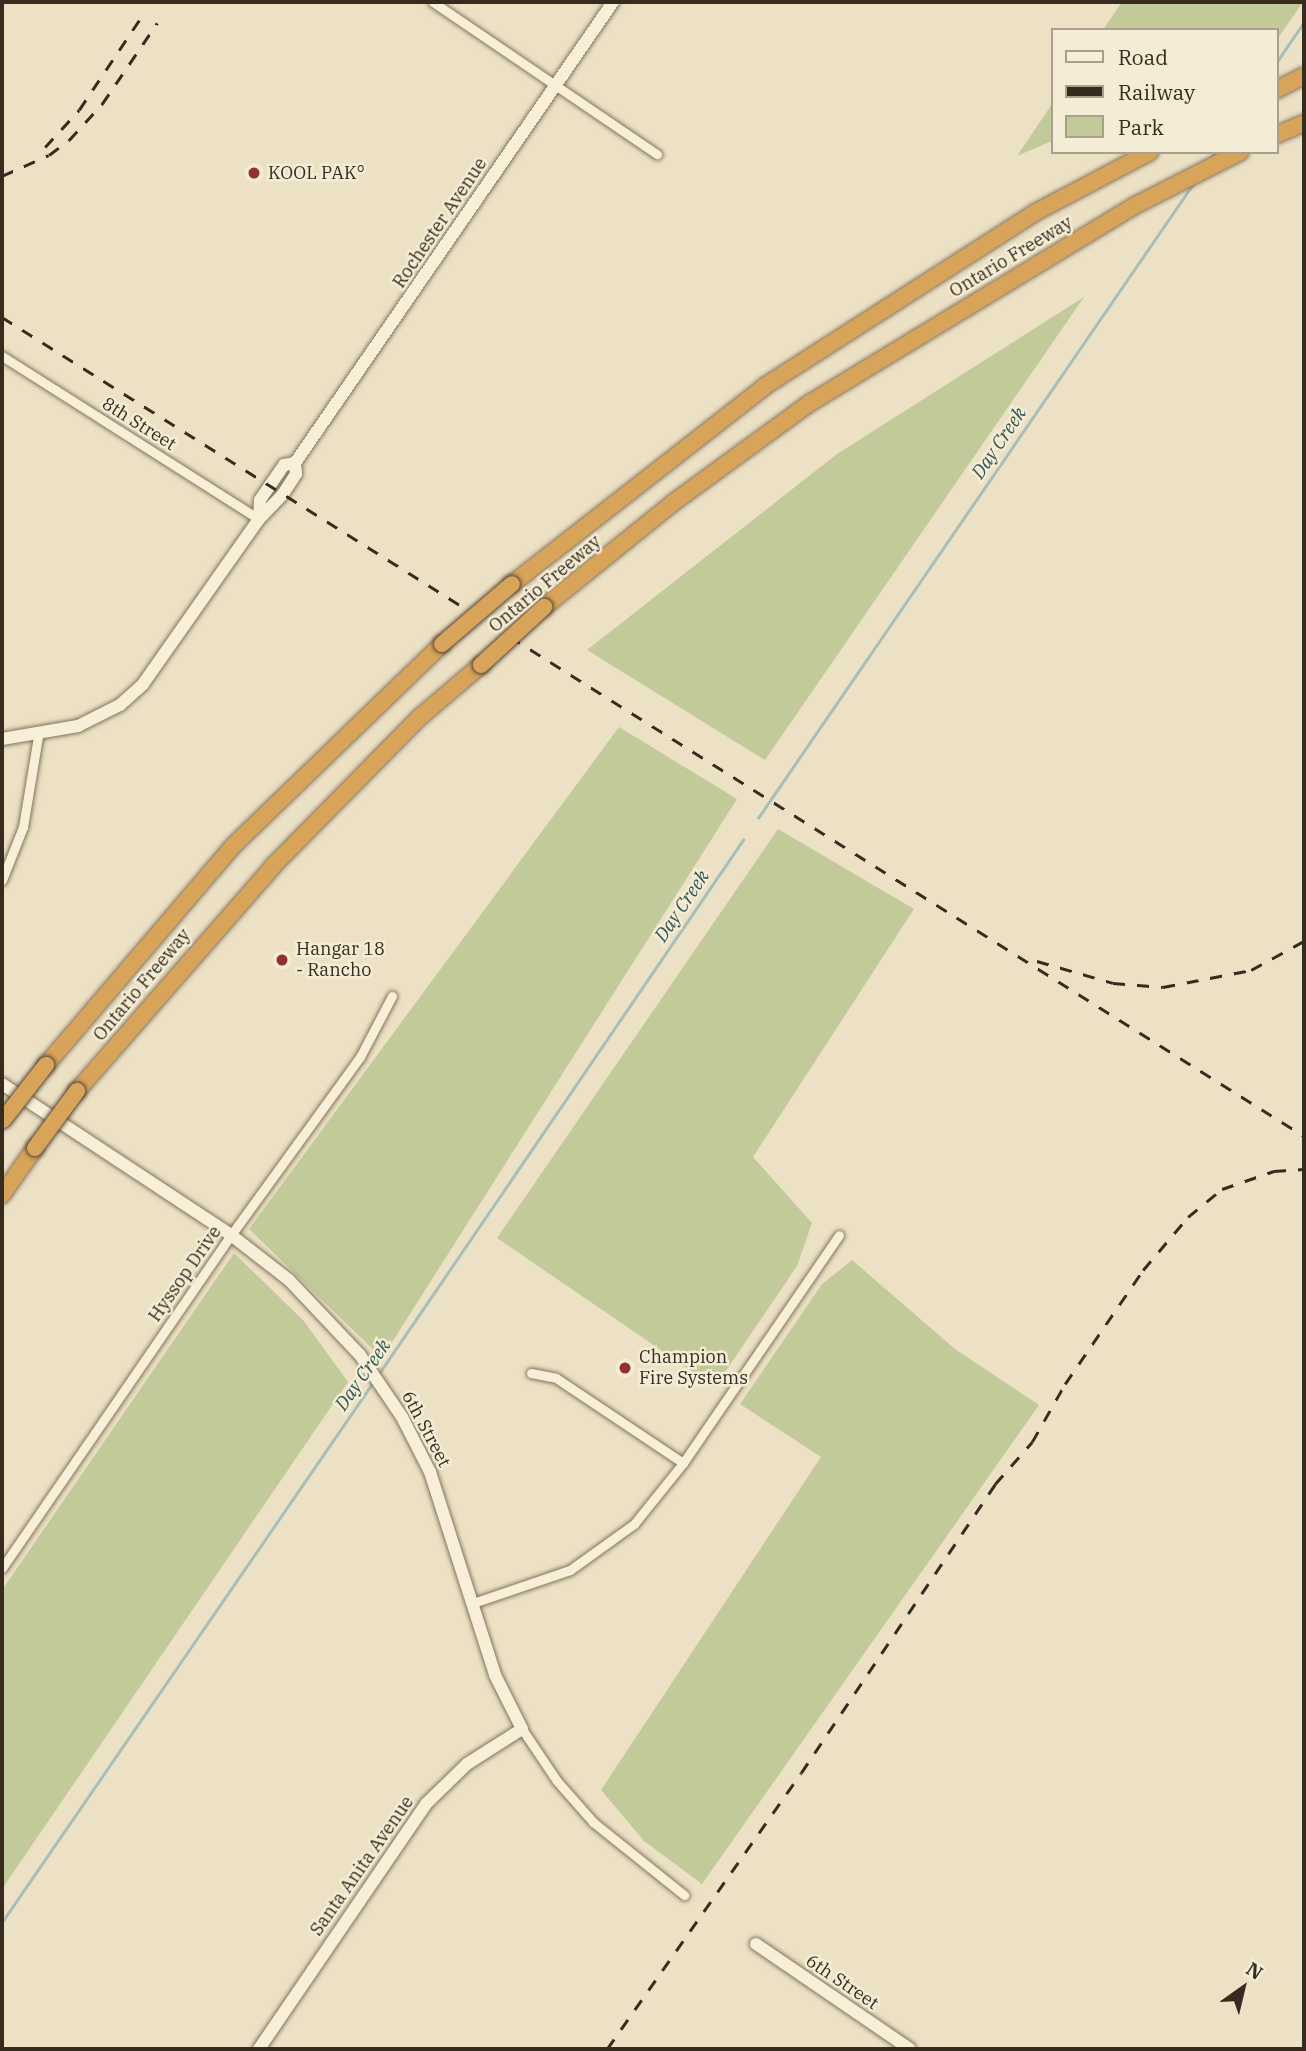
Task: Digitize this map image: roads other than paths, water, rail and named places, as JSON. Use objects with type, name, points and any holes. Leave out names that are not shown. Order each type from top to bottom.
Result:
[{"type":"highway","points":[[1278,89],[1304,77]]},
{"type":"highway","points":[[1278,134],[1304,123]]},
{"type":"highway","name":"Ontario Freeway","points":[[3,1121],[46,1065],[234,845],[442,643],[512,584],[765,386],[1036,212],[1146,154]]},
{"type":"highway","name":"Ontario Freeway","points":[[2,1195],[76,1091],[219,924],[420,718],[544,607],[674,502],[810,402],[1136,205],[1236,154]]},
{"type":"street","points":[[433,2],[657,154]]},
{"type":"street","name":"Rochester Avenue","points":[[2,739],[38,736],[98,718],[131,697],[259,519],[283,494],[296,474],[295,463],[613,2]]},
{"type":"street","name":"8th Street","points":[[2,356],[259,519]]},
{"type":"street","points":[[2,880],[23,827],[38,736]]},
{"type":"street","name":"Hyssop Drive","points":[[2,1568],[231,1235],[360,1056],[392,996]]},
{"type":"street","name":"6th Street","points":[[2,1084],[231,1235],[289,1280],[360,1354],[391,1399],[430,1472],[495,1675],[522,1729],[557,1781],[593,1822],[684,1895]]},
{"type":"street","points":[[473,1603],[551,1579],[603,1550],[647,1511],[839,1235]]},
{"type":"street","points":[[531,1373],[556,1378],[682,1463]]},
{"type":"street","name":"Santa Anita Avenue","points":[[259,2049],[426,1804],[467,1764],[522,1729]]},
{"type":"street","name":"6th Street","points":[[756,1944],[910,2049]]},
{"type":"waterway","name":"Day Creek","points":[[1278,60],[1304,22]]},
{"type":"waterway","name":"Day Creek","points":[[1209,161],[1214,154]]},
{"type":"waterway","name":"Day Creek","points":[[758,818],[1193,184]]},
{"type":"waterway","name":"Day Creek","points":[[378,1375],[743,840]]},
{"type":"waterway","name":"Day Creek","points":[[2,1922],[374,1381]]},
{"type":"railway","points":[[45,147],[79,110],[140,19]]},
{"type":"railway","points":[[2,176],[49,155],[69,140],[102,104],[157,23]]},
{"type":"railway","points":[[2,317],[1304,1136]]},
{"type":"railway","points":[[1037,961],[1113,983],[1163,987],[1251,970],[1304,941]]},
{"type":"railway","points":[[607,2049],[801,1773],[995,1484],[1032,1442],[1065,1384],[1143,1270],[1188,1217],[1222,1189],[1274,1171],[1304,1169]]},
{"type":"place","name":"KOOL PAK°","points":[[254,173]]},
{"type":"place","name":"Hangar 18 - Rancho","points":[[282,960]]},
{"type":"place","name":"Champion Fire Systems","points":[[625,1368]]}]
